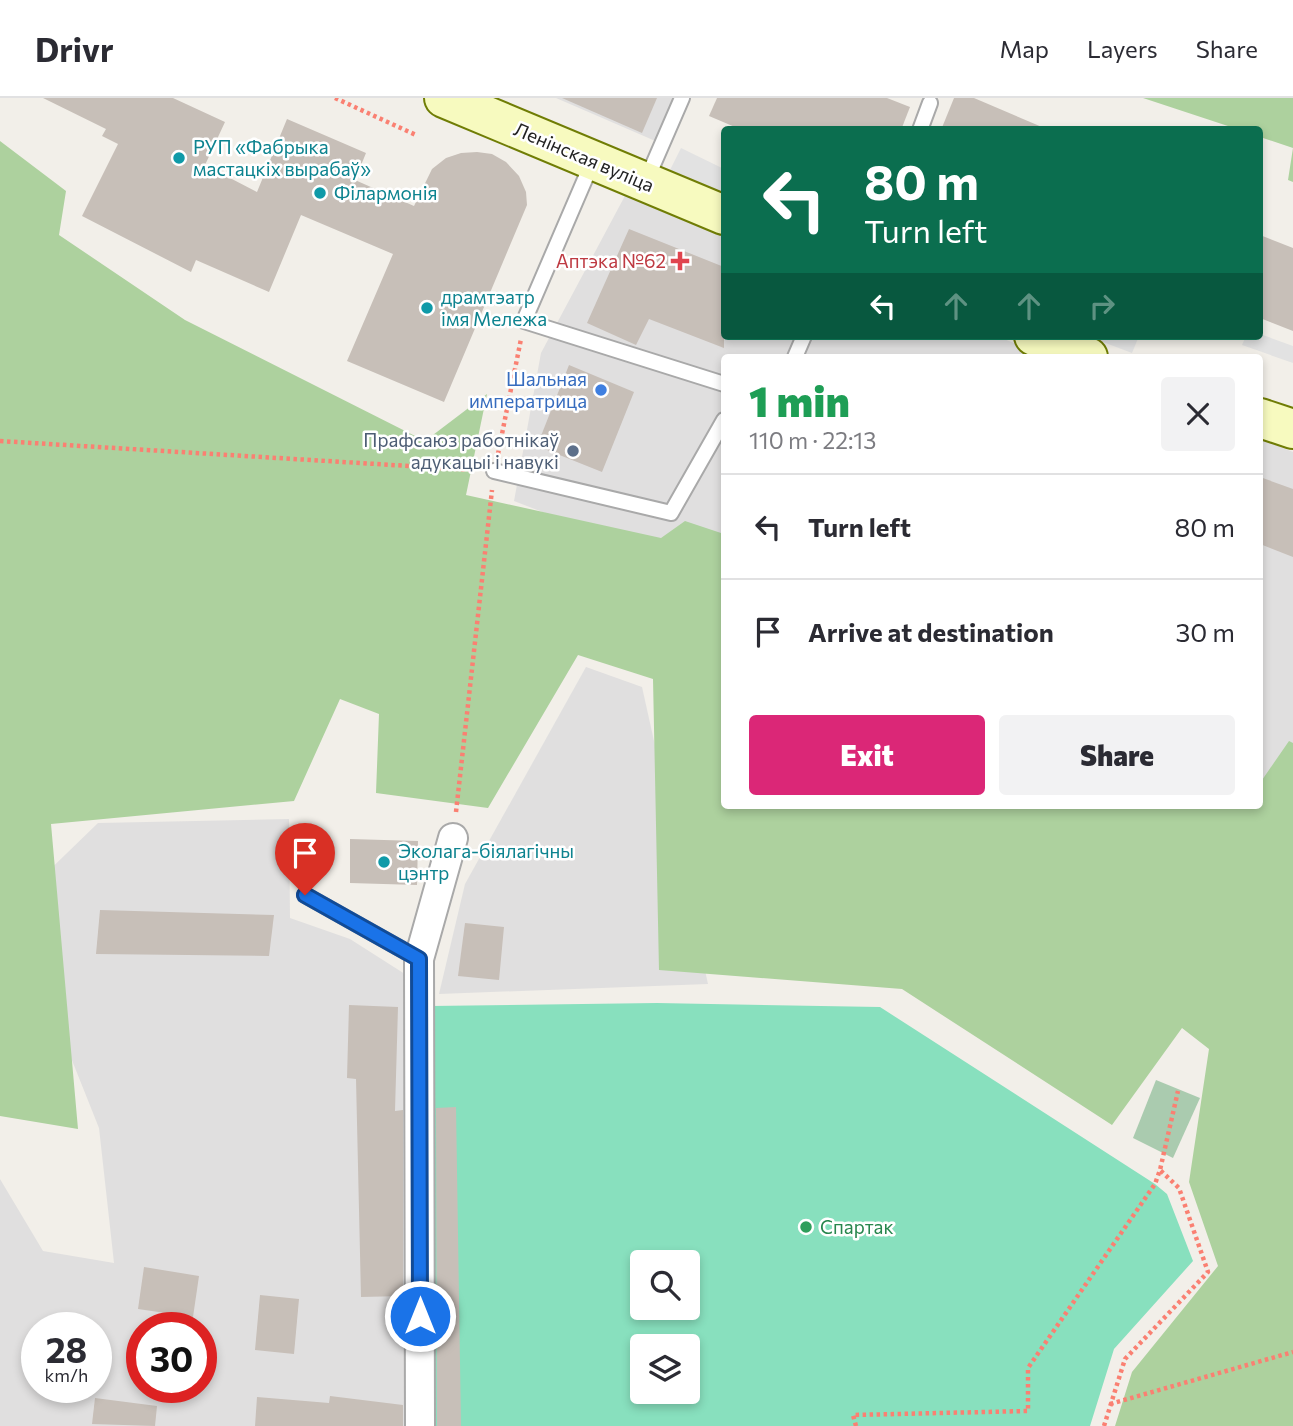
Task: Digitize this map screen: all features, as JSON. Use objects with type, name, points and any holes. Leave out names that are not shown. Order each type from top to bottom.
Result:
[{"type":"main road","name":"Ленінская вуліца","points":[[444,98],[721,214]]},
{"type":"main road","points":[[1044,340],[1080,354]]},
{"type":"main road","points":[[1263,419],[1293,429]]},
{"type":"street","points":[[420,1426],[419,959],[453,838]]},
{"type":"lane","points":[[645,183],[682,98]]},
{"type":"lane","points":[[921,126],[930,103]]},
{"type":"lane","points":[[593,162],[524,321],[721,383]]},
{"type":"lane","points":[[494,471],[671,513],[721,425]]},
{"type":"lane","points":[[305,895],[419,959]]},
{"type":"path","points":[[335,98],[416,135]]},
{"type":"path","points":[[453,838],[494,471],[524,321]]},
{"type":"path","points":[[0,441],[494,471]]},
{"type":"path","points":[[856,1426],[853,1415],[1028,1411],[1028,1368],[1155,1184],[1178,1091]]},
{"type":"path","points":[[1104,1426],[1125,1359],[1208,1272],[1180,1188],[1160,1170]]},
{"type":"path","points":[[1110,1404],[1293,1352]]},
{"type":"shaded area","points":[[556,98],[676,98],[660,143]]},
{"type":"shaded area","points":[[681,148],[721,168],[721,192],[670,170]]},
{"type":"shaded area","points":[[627,192],[721,229],[721,340],[1006,340],[1042,354],[721,354],[721,581],[514,501],[541,353]]},
{"type":"shaded area","points":[[1263,335],[1293,346],[1293,363],[1242,345],[1244,340],[1263,340]]},
{"type":"shaded area","points":[[1098,340],[1137,340],[1132,353]]},
{"type":"shaded area","points":[[1263,440],[1293,452],[1293,802],[1263,790]]},
{"type":"shaded area","points":[[586,667],[642,687],[708,984],[439,994],[465,884]]},
{"type":"shaded area","points":[[289,819],[290,918],[350,939],[408,976],[412,1426],[0,1426],[0,1179],[43,1251],[114,1263],[99,1128],[24,940],[34,885],[98,823]]},
{"type":"green space","points":[[1143,98],[1293,98],[1293,148],[1263,138],[1263,126],[1228,126]]},
{"type":"green space","points":[[0,141],[66,191],[59,235],[185,320],[425,441],[487,394],[466,495],[661,538],[685,521],[721,533],[721,809],[1263,809],[1263,779],[1289,741],[1293,743],[1293,1426],[1115,1426],[1132,1372],[1218,1266],[1189,1182],[1209,1049],[1182,1028],[1112,1125],[902,989],[659,970],[653,679],[578,655],[488,808],[376,793],[379,714],[340,699],[294,801],[51,824],[78,1129],[0,1116]]},
{"type":"green space","points":[[1293,148],[1293,182],[1288,180]]},
{"type":"green space","name":"Спартак","points":[[657,1003],[880,1007],[1155,1184],[1167,1194],[1193,1261],[1114,1349],[1090,1426],[434,1426],[431,1006]]},
{"type":"green space","points":[[1156,1080],[1200,1098],[1173,1158],[1133,1138]]},
{"type":"building","points":[[43,98],[173,98],[225,122],[205,165],[257,192],[287,119],[366,153],[355,180],[414,206],[432,169],[446,158],[477,152],[492,154],[506,162],[519,176],[526,192],[527,205],[444,402],[347,361],[393,254],[301,215],[269,292],[196,260],[191,272],[82,216],[118,144],[102,136],[106,129]]},
{"type":"building","points":[[562,98],[657,98],[642,133]]},
{"type":"building","points":[[717,98],[887,98],[910,107],[903,126],[733,126],[709,116]]},
{"type":"building","points":[[954,98],[974,98],[1040,126],[943,126]]},
{"type":"building","points":[[629,229],[721,266],[721,340],[724,340],[724,348],[649,319],[636,345],[587,323]]},
{"type":"building","points":[[1263,236],[1293,248],[1293,331],[1263,319]]},
{"type":"building","points":[[569,365],[634,392],[602,472],[537,446]]},
{"type":"building","points":[[1263,478],[1293,489],[1293,557],[1263,545]]},
{"type":"building","name":"Эколага-біялагічны цэнтр","points":[[350,839],[418,841],[417,885],[350,883]]},
{"type":"building","points":[[100,910],[274,915],[269,956],[96,954]]},
{"type":"building","points":[[465,923],[504,927],[499,980],[458,976]]},
{"type":"building","points":[[349,1005],[398,1007],[395,1111],[403,1110],[403,1296],[361,1297],[356,1079],[347,1078]]},
{"type":"building","points":[[456,1107],[461,1426],[437,1426],[436,1108]]},
{"type":"building","points":[[144,1267],[199,1276],[194,1312],[138,1309]]},
{"type":"building","points":[[260,1295],[299,1299],[294,1354],[255,1350]]},
{"type":"building","points":[[330,1396],[403,1405],[403,1426],[255,1426],[257,1397],[329,1403]]},
{"type":"building","points":[[112,1400],[157,1406],[155,1426],[92,1424],[94,1403],[112,1403]]},
{"type":"place","name":"РУП «Фабрыка мастацкіх вырабаў»","points":[[179,158]]},
{"type":"place","name":"Філармонія","points":[[320,193]]},
{"type":"place","name":"Аптэка №62","points":[[680,261]]},
{"type":"place","name":"драмтэатр імя Мележа","points":[[427,308]]},
{"type":"place","name":"Шальная императрица","points":[[601,390]]},
{"type":"place","name":"Прафсаюз работнікаў адукацыі і навукі","points":[[573,451]]},
{"type":"place","name":"Эколага-біялагічны цэнтр","points":[[384,862]]},
{"type":"place","name":"Спартак","points":[[806,1227]]},
{"type":"route","points":[[305,895],[419,959],[420,1316]]}]
